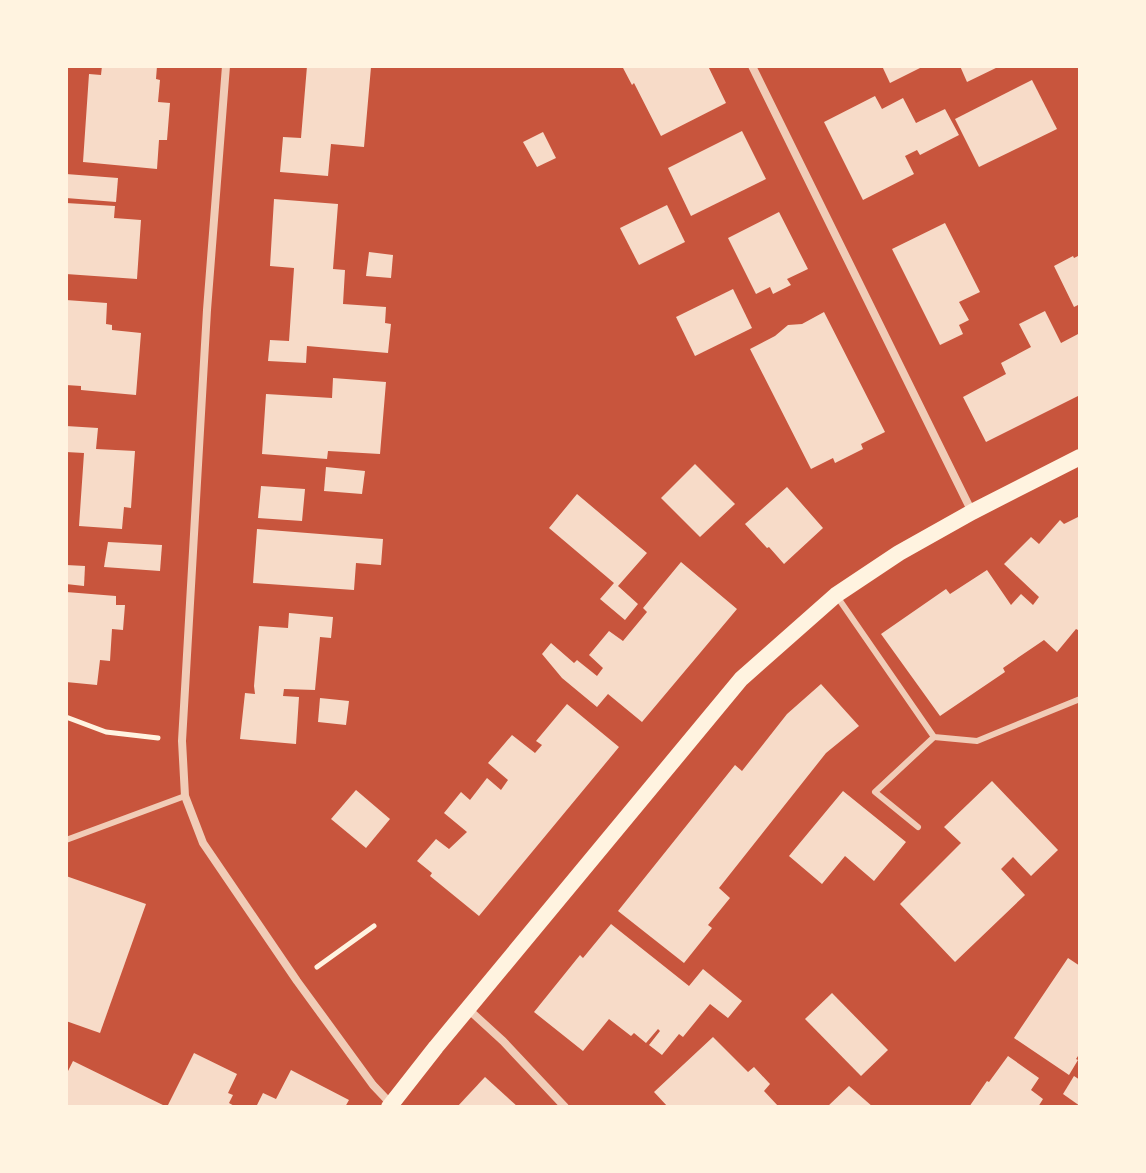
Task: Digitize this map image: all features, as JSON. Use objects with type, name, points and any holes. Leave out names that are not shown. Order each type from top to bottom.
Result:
[{"type":"main road","points":[[390,1105],[741,679],[836,595],[899,553],[1080,457]]},
{"type":"street","points":[[226,66],[207,310],[182,741],[185,796],[203,843],[297,981],[390,1105]]},
{"type":"street","points":[[752,66],[972,512]]},
{"type":"street","points":[[468,1009],[565,1107]]},
{"type":"lane","points":[[836,595],[934,737]]},
{"type":"lane","points":[[918,827],[875,792],[934,737],[977,741],[1080,699]]},
{"type":"lane","points":[[66,840],[185,796]]},
{"type":"path","points":[[66,717],[106,732],[182,741]]},
{"type":"path","points":[[297,981],[374,926]]},
{"type":"building","points":[[102,66],[157,66],[156,79],[160,80],[158,102],[170,103],[167,140],[159,140],[157,169],[83,162],[89,74],[101,75]]},
{"type":"building","points":[[307,66],[371,67],[364,147],[331,144],[328,176],[280,172],[283,137],[301,138]]},
{"type":"building","points":[[622,66],[708,66],[726,103],[661,136]]},
{"type":"building","points":[[882,66],[919,66],[920,68],[890,83]]},
{"type":"building","points":[[960,66],[1000,66],[967,82]]},
{"type":"building","points":[[1032,80],[1057,129],[979,167],[955,119]]},
{"type":"building","points":[[875,96],[882,109],[903,98],[916,123],[945,109],[959,135],[920,155],[917,150],[905,156],[914,174],[863,200],[824,122]]},
{"type":"building","points":[[742,131],[766,179],[691,216],[668,168]]},
{"type":"building","points":[[543,132],[556,158],[537,167],[523,142]]},
{"type":"building","points":[[66,174],[118,178],[116,202],[66,198]]},
{"type":"building","points":[[274,199],[338,204],[333,269],[345,270],[343,304],[386,307],[385,323],[391,324],[388,353],[307,346],[306,363],[268,361],[270,340],[289,341],[294,268],[270,266]]},
{"type":"building","points":[[66,203],[115,206],[114,218],[141,220],[137,279],[66,274]]},
{"type":"building","points":[[667,205],[685,242],[639,265],[620,228]]},
{"type":"building","points":[[779,212],[808,269],[787,279],[791,285],[773,294],[770,287],[756,294],[728,238]]},
{"type":"building","points":[[945,223],[980,292],[959,302],[969,320],[959,325],[963,334],[940,345],[892,249]]},
{"type":"building","points":[[369,252],[393,255],[391,278],[366,276]]},
{"type":"building","points":[[1080,255],[1080,304],[1074,307],[1054,266]]},
{"type":"building","points":[[733,289],[752,328],[695,356],[676,317]]},
{"type":"building","points":[[66,300],[107,303],[106,324],[112,325],[112,330],[141,333],[136,395],[81,390],[81,386],[66,385]]},
{"type":"building","points":[[1045,311],[1061,343],[1080,333],[1080,395],[986,442],[963,397],[1006,374],[1001,363],[1031,347],[1019,324]]},
{"type":"building","points":[[824,312],[885,432],[861,444],[863,449],[835,463],[833,458],[811,469],[750,349],[788,325],[802,324]]},
{"type":"building","points":[[333,378],[386,382],[380,454],[328,451],[327,459],[262,454],[266,394],[332,398]]},
{"type":"building","points":[[66,426],[98,428],[96,449],[135,451],[131,508],[124,507],[122,529],[79,526],[84,453],[66,452]]},
{"type":"building","points":[[695,464],[735,504],[700,537],[661,498]]},
{"type":"building","points":[[326,467],[365,471],[362,494],[324,491]]},
{"type":"building","points":[[261,486],[305,489],[302,521],[258,518]]},
{"type":"building","points":[[787,487],[823,528],[784,564],[745,524]]},
{"type":"building","points":[[577,494],[647,553],[618,586],[638,604],[625,620],[600,599],[614,583],[549,528]]},
{"type":"building","points":[[1080,516],[1080,631],[1076,629],[1057,652],[1044,640],[1003,668],[1005,672],[940,716],[881,634],[946,589],[950,594],[987,570],[1011,605],[1021,594],[1033,605],[1039,597],[1004,564],[1031,537],[1039,544],[1060,520],[1064,524]]},
{"type":"building","points":[[257,529],[383,539],[381,565],[356,563],[354,590],[253,583]]},
{"type":"building","points":[[108,542],[162,545],[160,571],[104,567]]},
{"type":"building","points":[[681,562],[737,609],[642,722],[608,694],[597,707],[562,678],[542,654],[551,643],[574,663],[577,660],[597,676],[603,668],[589,655],[609,631],[623,641],[647,612],[643,608]]},
{"type":"building","points":[[66,565],[85,566],[84,586],[66,584]]},
{"type":"building","points":[[66,592],[116,596],[116,605],[125,605],[123,630],[112,629],[110,661],[100,660],[97,685],[66,682]]},
{"type":"building","points":[[289,613],[333,617],[331,638],[320,637],[315,690],[284,689],[283,696],[299,697],[296,744],[240,739],[245,693],[255,694],[259,626],[288,628]]},
{"type":"building","points":[[821,684],[859,726],[826,753],[719,888],[730,898],[708,925],[712,928],[684,963],[618,911],[735,765],[742,771],[787,714]]},
{"type":"building","points":[[320,698],[349,701],[346,725],[318,722]]},
{"type":"building","points":[[567,704],[619,747],[479,916],[430,876],[432,873],[417,861],[436,839],[449,849],[467,832],[444,813],[461,792],[470,800],[487,778],[501,790],[508,780],[488,763],[512,735],[535,753],[542,745],[536,741]]},
{"type":"building","points":[[992,781],[1058,850],[1031,876],[1013,857],[1001,869],[1025,895],[955,962],[900,904],[961,843],[944,827]]},
{"type":"building","points":[[356,790],[390,819],[366,848],[331,819]]},
{"type":"building","points":[[843,791],[906,842],[874,881],[845,856],[822,884],[789,856]]},
{"type":"building","points":[[66,876],[146,904],[100,1033],[66,1021]]},
{"type":"building","points":[[611,924],[689,986],[703,969],[742,1001],[728,1018],[710,1004],[683,1037],[679,1034],[662,1055],[649,1045],[660,1031],[658,1029],[646,1043],[609,1019],[583,1051],[534,1012],[580,955],[583,958]]},
{"type":"building","points":[[1068,958],[1080,966],[1080,1053],[1069,1075],[1014,1038]]},
{"type":"building","points":[[832,993],[888,1050],[861,1076],[805,1019]]},
{"type":"building","points":[[713,1037],[748,1072],[754,1067],[770,1084],[764,1091],[779,1107],[668,1107],[654,1092]]},
{"type":"building","points":[[194,1053],[237,1074],[228,1093],[233,1095],[229,1103],[236,1107],[167,1107]]},
{"type":"building","points":[[1008,1056],[1039,1078],[1031,1090],[1043,1099],[1038,1107],[969,1107],[987,1081]]},
{"type":"building","points":[[73,1061],[167,1107],[66,1107],[66,1075]]},
{"type":"building","points":[[291,1070],[349,1100],[345,1107],[256,1107],[263,1093],[276,1099]]},
{"type":"building","points":[[1074,1076],[1080,1080],[1080,1106],[1063,1094]]},
{"type":"building","points":[[485,1077],[518,1107],[457,1107]]},
{"type":"building","points":[[849,1086],[873,1107],[827,1107]]}]
